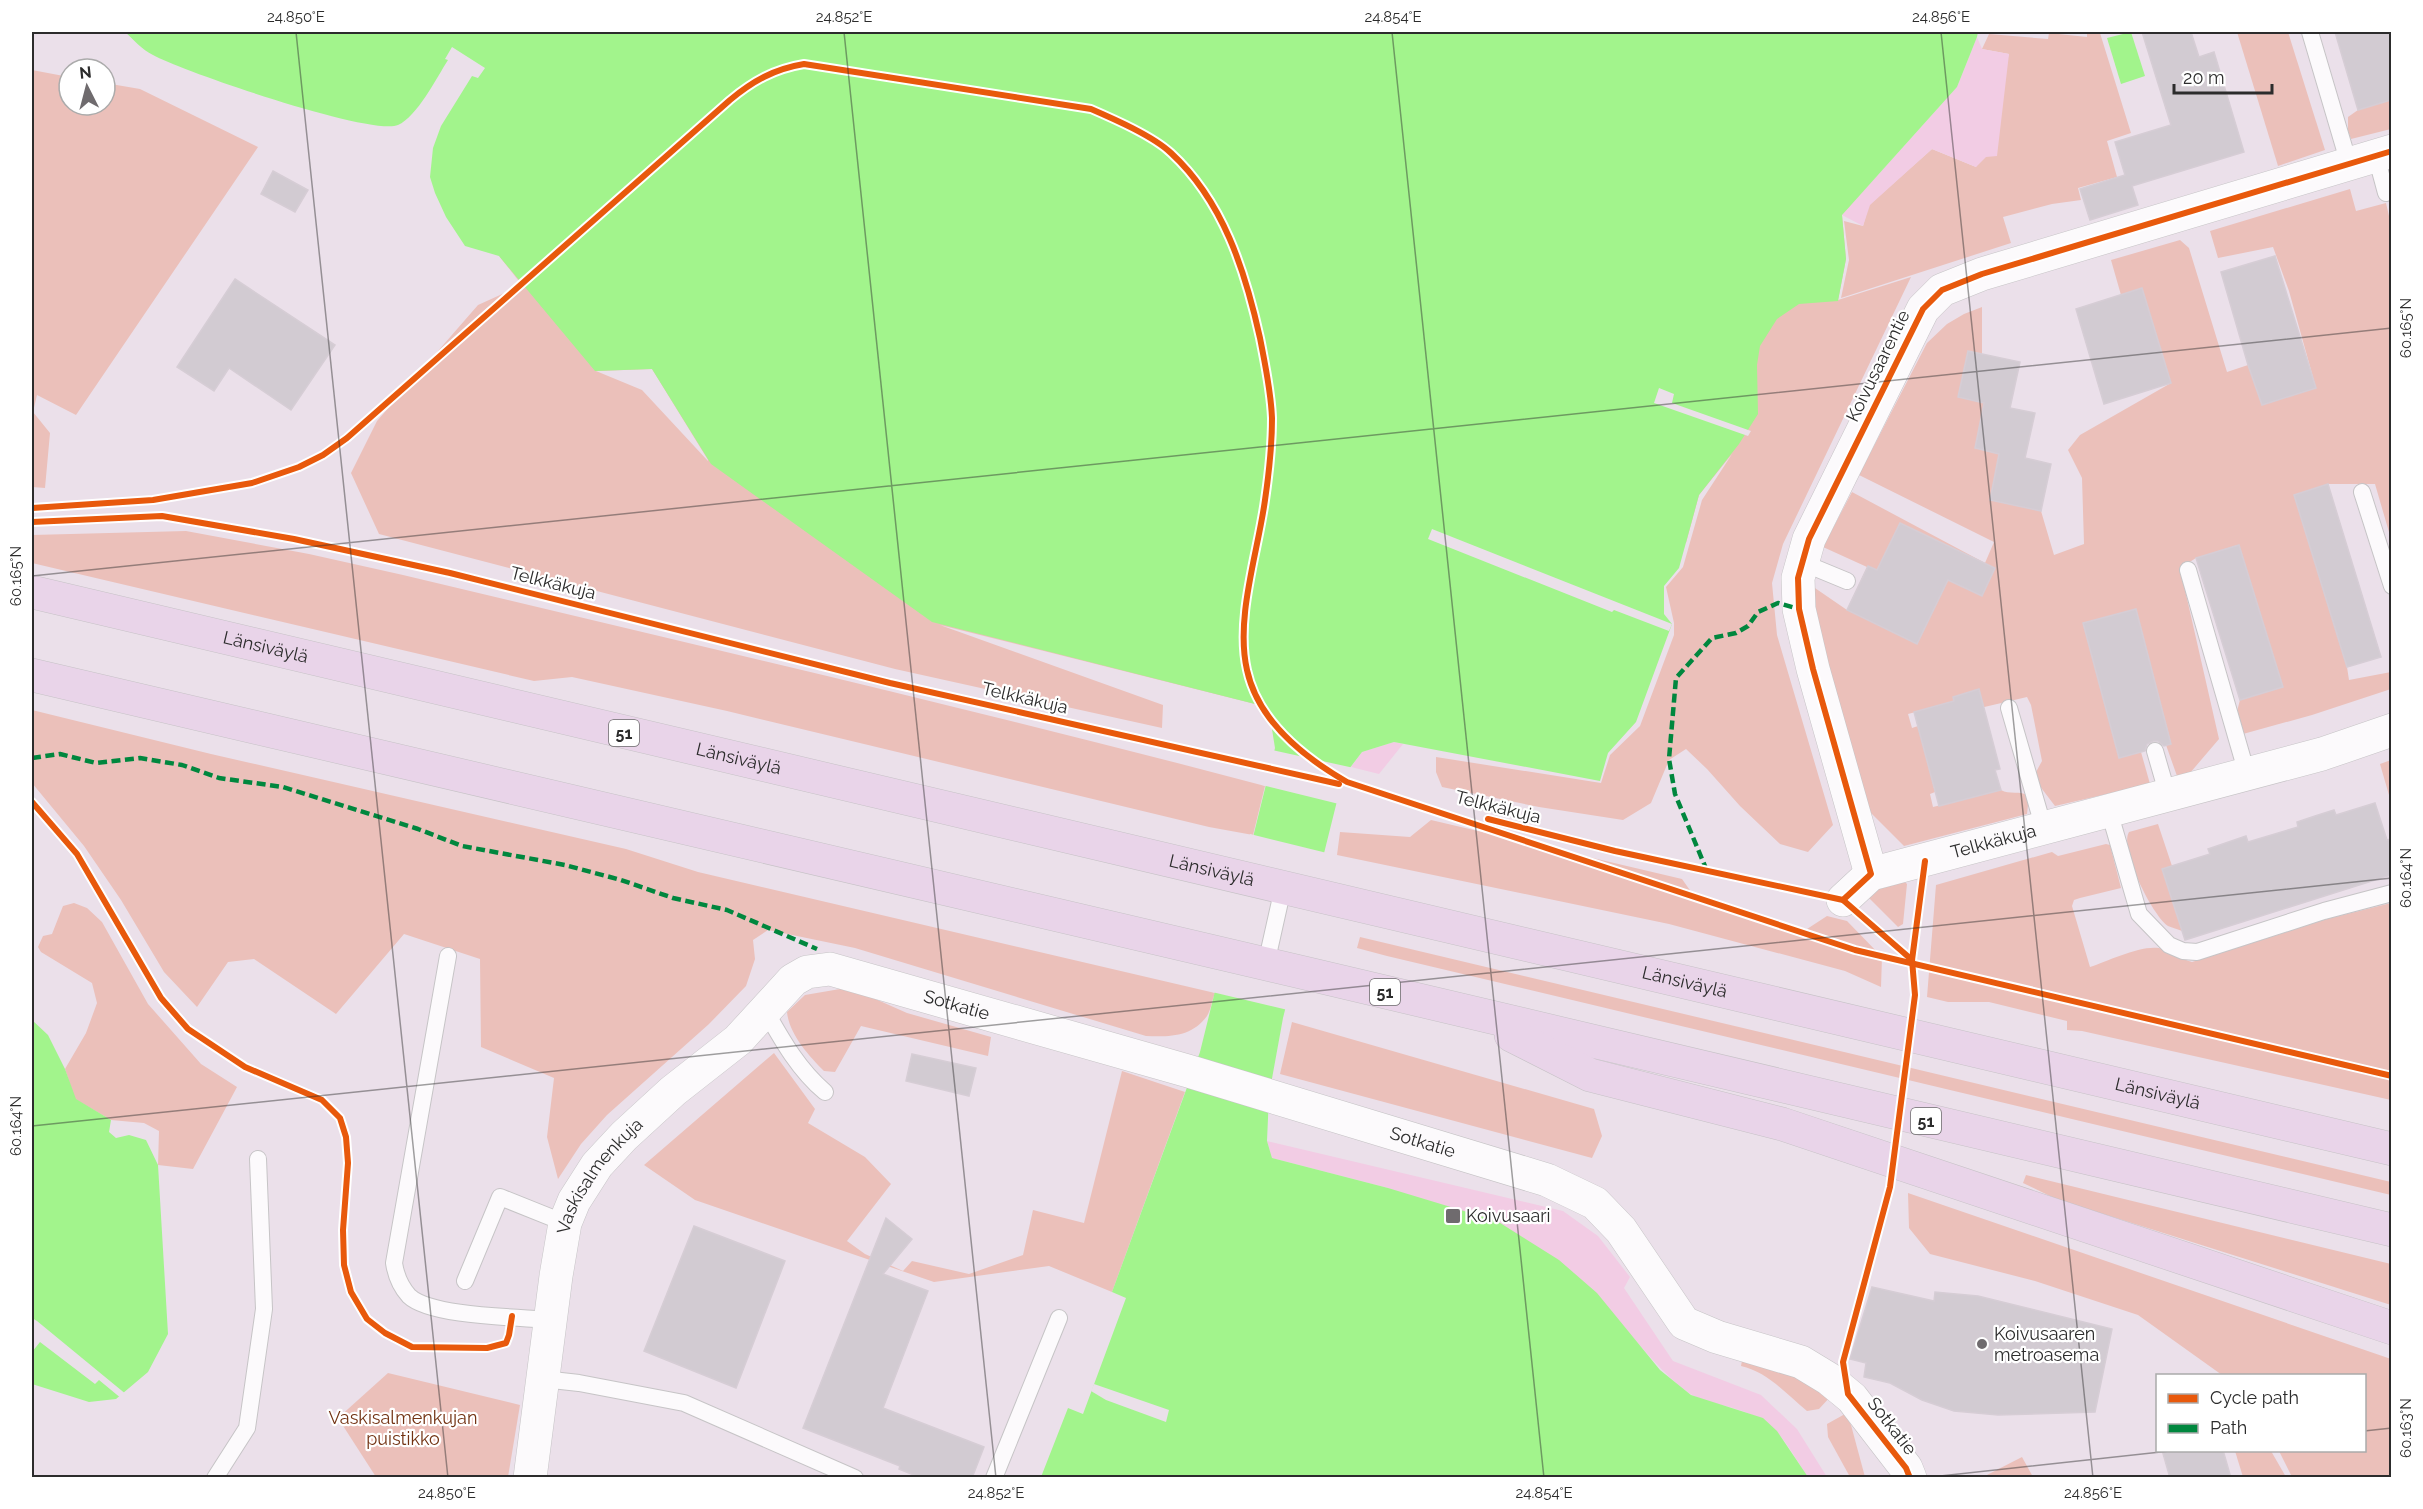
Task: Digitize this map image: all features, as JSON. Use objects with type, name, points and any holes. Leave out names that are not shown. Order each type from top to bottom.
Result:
[{"type":"highway","name":"Länsiväylä","points":[[32,592],[2391,1149]]},
{"type":"highway","name":"51","points":[[32,675],[2391,1230]]},
{"type":"highway","points":[[1461,1010],[1590,1075],[1782,1124],[2391,1328]]},
{"type":"street","name":"Koivusaarentie","points":[[1871,874],[1813,669],[1799,609],[1798,588],[1801,562],[1809,539],[1923,309],[1942,290],[1982,274],[2372,157]]},
{"type":"street","name":"Telkkäkuja","points":[[1843,900],[1871,874],[2322,754],[2391,730]]},
{"type":"street","name":"Vaskisalmenkuja","points":[[530,1478],[556,1275],[565,1223],[574,1201],[597,1166],[624,1136],[673,1092],[738,1040],[793,980],[807,972],[830,969]]},
{"type":"street","name":"Sotkatie","points":[[830,969],[1188,1071],[1546,1180],[1595,1203],[1621,1230],[1684,1323],[1717,1337],[1801,1362],[1829,1379],[1852,1398],[1910,1478]]},
{"type":"lane","points":[[2310,32],[2372,157],[2386,193]]},
{"type":"lane","points":[[2362,492],[2391,586]]},
{"type":"lane","points":[[1801,562],[1847,581]]},
{"type":"lane","points":[[2188,570],[2247,774]]},
{"type":"lane","points":[[2009,708],[2044,829]]},
{"type":"lane","points":[[2155,751],[2168,796]]},
{"type":"lane","points":[[2109,811],[2139,914],[2169,945],[2183,951],[2197,952],[2325,911],[2391,893]]},
{"type":"lane","points":[[1266,964],[1282,888]]},
{"type":"lane","points":[[448,956],[394,1263],[397,1280],[411,1297],[437,1310],[552,1320]]},
{"type":"lane","points":[[765,1010],[788,1050],[825,1092]]},
{"type":"lane","points":[[215,1478],[247,1428],[264,1309],[258,1159]]},
{"type":"lane","points":[[465,1281],[500,1197],[565,1223]]},
{"type":"lane","points":[[994,1478],[1059,1318]]},
{"type":"lane","points":[[543,1379],[579,1383],[684,1404],[855,1478]]},
{"type":"green space","points":[[2087,32],[2104,32],[2100,33],[2131,133],[2107,141],[2117,177],[2078,188],[2081,200],[2052,204],[2003,217],[2011,243],[1841,298],[1849,260],[1844,221],[1863,226],[1869,205],[1932,149],[1976,167],[2009,54],[1982,49],[1989,34],[2048,39],[2049,33],[2087,37]]},
{"type":"green space","points":[[2237,32],[2288,32],[2325,150],[2278,166]]},
{"type":"green space","points":[[32,70],[57,75],[57,117],[117,117],[117,85],[140,89],[258,147],[76,415],[37,395],[33,412],[50,433],[45,488],[32,487]]},
{"type":"green space","points":[[2391,100],[2391,129],[2351,139],[2348,131],[2348,117],[2358,110]]},
{"type":"green space","points":[[1884,169],[1842,215],[1846,259],[1838,300],[1911,277],[1783,544],[1772,583],[1777,635],[1833,825],[1808,852],[1780,844],[1686,749],[1669,760],[1651,803],[1623,820],[1539,807],[1442,787],[1436,772],[1436,757],[1601,783],[1610,755],[1640,726],[1674,635],[1674,623],[1666,587],[1683,567],[1702,500],[1732,454],[1699,495],[1686,543],[1681,386]]},
{"type":"green space","points":[[2350,189],[2356,211],[2386,203],[2389,216],[2392,216],[2391,539],[2375,484],[2328,484],[2295,495],[2349,680],[2391,672],[2391,689],[2312,715],[2243,734],[2236,715],[2240,700],[2283,687],[2238,545],[2196,558],[2180,568],[2219,739],[2190,773],[2177,776],[2166,745],[2171,743],[2136,610],[2083,623],[2119,758],[2141,752],[2150,784],[2055,806],[2039,785],[2036,772],[2042,761],[2031,705],[2027,697],[1980,708],[1976,696],[1908,714],[1912,728],[1918,726],[1935,792],[1930,794],[1933,807],[2001,790],[2029,796],[2027,814],[1904,846],[1870,812],[1818,634],[1812,586],[1847,610],[1867,567],[1823,547],[1852,492],[1985,563],[1994,542],[1859,475],[1927,343],[1947,324],[1982,307],[1982,354],[1968,352],[1958,397],[1984,403],[1975,448],[1999,454],[1990,500],[2041,511],[2054,555],[2084,544],[2082,478],[2068,450],[2080,435],[2171,383],[2142,289],[2121,295],[2111,260],[2180,240],[2189,248],[2227,372],[2248,365],[2262,405],[2316,388],[2289,291],[2273,247],[2218,258],[2210,231]]},
{"type":"green space","points":[[499,256],[1259,705],[940,625],[1163,705],[1162,728],[895,669],[379,534],[351,473],[377,421],[478,305],[522,285]],"holes":[[[652,369],[708,460],[642,390],[596,371]]]},
{"type":"green space","points":[[186,531],[309,554],[403,575],[943,704],[1265,786],[1253,835],[1209,827],[727,711],[572,677],[534,681],[32,563],[32,535]]},
{"type":"green space","points":[[32,710],[211,754],[626,849],[698,872],[1215,993],[1207,1016],[1194,1028],[1171,1036],[1146,1036],[855,948],[768,930],[753,940],[755,959],[746,986],[709,1024],[607,1115],[581,1144],[558,1179],[547,1137],[554,1078],[481,1047],[480,959],[404,934],[336,1014],[254,959],[228,962],[197,1007],[164,972],[121,900],[84,846],[32,783]]},
{"type":"green space","points":[[2392,760],[2391,802],[2380,764]]},
{"type":"green space","points":[[1431,820],[1682,879],[1699,903],[1807,929],[1827,916],[1847,921],[1882,957],[1881,987],[1845,971],[1669,924],[1337,855],[1340,832],[1410,837]]},
{"type":"green space","points":[[2158,824],[2172,866],[2163,869],[2182,931],[2168,926],[2154,909],[2139,881],[2129,852],[2127,840],[2129,832]]},
{"type":"green space","points":[[2106,844],[2110,845],[2121,888],[2074,900],[2072,906],[2090,967],[2146,948],[2167,950],[2192,962],[2327,919],[2391,903],[2391,1100],[2082,1031],[2067,1030],[2067,1021],[1989,1002],[1948,1002],[1927,997],[1936,885],[2052,852],[2058,856]]},
{"type":"green space","points":[[1905,882],[1907,884],[1903,924],[1898,927],[1868,897],[1868,892]]},
{"type":"green space","points":[[74,903],[87,908],[102,922],[148,1004],[201,1064],[237,1087],[193,1169],[158,1165],[159,1131],[144,1123],[111,1120],[75,1099],[65,1069],[86,1033],[97,1003],[92,983],[41,952],[38,947],[43,936],[52,934],[63,906]]},
{"type":"green space","points":[[1360,937],[2391,1182],[2391,1195],[1387,956],[1357,948]]},
{"type":"green space","points":[[840,989],[855,990],[907,1013],[991,1037],[988,1056],[861,1026],[835,1072],[824,1071],[806,1052],[792,1028],[787,1012],[805,995]]},
{"type":"green space","points":[[1292,1022],[1594,1109],[1602,1136],[1592,1158],[1280,1074]]},
{"type":"green space","points":[[774,1053],[815,1109],[808,1123],[865,1157],[891,1184],[847,1241],[865,1254],[903,1271],[912,1261],[969,1274],[1023,1255],[1033,1210],[1084,1223],[1122,1071],[1185,1092],[1112,1292],[1049,1266],[934,1282],[695,1200],[644,1165]]},
{"type":"green space","points":[[2026,1175],[2391,1264],[2391,1305],[2056,1199],[2023,1183]]},
{"type":"green space","points":[[1908,1193],[2391,1359],[2391,1477],[2292,1477],[2280,1452],[2366,1452],[2366,1374],[2221,1374],[2138,1315],[2035,1281],[1930,1254],[1909,1228]]},
{"type":"green space","points":[[1743,1355],[1791,1371],[1831,1396],[1819,1409],[1807,1411],[1768,1378],[1741,1366]]},
{"type":"green space","name":"Vaskisalmenkujan puistikko","points":[[388,1373],[520,1405],[508,1477],[376,1477],[338,1418]]},
{"type":"green space","points":[[1845,1414],[1851,1425],[1865,1477],[1850,1477],[1828,1437],[1827,1424]]},
{"type":"green space","points":[[2235,1452],[2272,1452],[2286,1477],[2243,1477]]},
{"type":"green space","points":[[2022,1457],[2033,1477],[1983,1477]]},
{"type":"sand","points":[[1977,37],[1982,49],[2009,54],[1997,156],[1986,157],[1976,167],[1932,149],[1870,205],[1863,226],[1842,215],[1957,87]]},
{"type":"sand","points":[[1394,742],[1403,744],[1379,774],[1351,767],[1362,752]]},
{"type":"sand","points":[[1267,1141],[1563,1211],[1598,1236],[1630,1277],[1624,1288],[1673,1361],[1761,1395],[1797,1429],[1827,1477],[1808,1477],[1778,1434],[1761,1419],[1693,1396],[1660,1368],[1617,1320],[1388,1188],[1272,1158]]},
{"type":"shaded area","points":[[125,32],[1978,32],[1957,87],[1842,215],[1846,259],[1838,301],[1799,304],[1777,319],[1760,346],[1757,365],[1758,414],[1739,444],[1699,495],[1679,568],[1664,586],[1664,614],[1672,624],[1636,722],[1608,753],[1600,781],[1394,742],[1362,752],[1343,777],[1283,1018],[1269,1095],[1267,1141],[1272,1158],[1388,1188],[1497,1221],[1559,1260],[1597,1293],[1660,1370],[1691,1395],[1763,1418],[1777,1431],[1808,1477],[1041,1477],[1068,1408],[1083,1414],[1126,1298],[1112,1292],[1200,1052],[1275,748],[1271,723],[1259,705],[932,622],[711,464],[652,369],[595,371],[499,256],[465,246],[446,217],[435,193],[430,177],[433,148],[441,126],[472,76],[478,78],[485,68],[452,47],[445,59],[448,60],[412,114],[398,125],[381,126],[317,112],[201,75],[149,53]]},
{"type":"shaded area","points":[[2131,32],[2145,76],[2121,84],[2107,38]]},
{"type":"shaded area","points":[[32,1020],[48,1035],[65,1069],[76,1099],[111,1120],[109,1132],[116,1138],[129,1135],[146,1140],[158,1165],[168,1334],[148,1372],[116,1399],[89,1402],[32,1384]]},
{"type":"pier","points":[[1659,388],[1674,394],[1672,403],[1751,431],[1748,436],[1654,403]]},
{"type":"pier","points":[[1432,529],[1672,624],[1669,631],[1614,610],[1612,612],[1428,539]]},
{"type":"pier","points":[[1272,750],[1354,768],[1346,779],[1339,804],[1262,785]]},
{"type":"pier","points":[[1250,834],[1327,853],[1288,1010],[1212,992]]},
{"type":"pier","points":[[32,1318],[127,1395],[122,1399],[99,1380],[95,1384],[40,1342],[32,1352]]},
{"type":"pier","points":[[1094,1384],[1169,1410],[1166,1422],[1106,1400],[1091,1391]]},
{"type":"building","points":[[2142,32],[2191,32],[2199,57],[2214,52],[2244,152],[2132,186],[2138,205],[2090,220],[2080,189],[2125,175],[2115,142],[2171,125]]},
{"type":"building","points":[[2335,32],[2391,32],[2391,100],[2358,110]]},
{"type":"building","points":[[273,171],[308,190],[295,212],[261,194]]},
{"type":"building","points":[[2275,256],[2316,388],[2262,405],[2221,272]]},
{"type":"building","points":[[235,279],[335,345],[291,410],[229,368],[214,391],[177,367]]},
{"type":"building","points":[[2142,288],[2171,383],[2104,404],[2076,309]]},
{"type":"building","points":[[1968,351],[2020,362],[2010,408],[2035,413],[2025,458],[2051,464],[2041,511],[1990,500],[1999,454],[1975,448],[1984,403],[1958,397]]},
{"type":"building","points":[[2328,484],[2381,657],[2347,667],[2294,495]]},
{"type":"building","points":[[1900,523],[1995,568],[1982,596],[1948,580],[1917,644],[1847,610],[1868,566],[1877,570]]},
{"type":"building","points":[[2239,545],[2283,687],[2240,700],[2196,558]]},
{"type":"building","points":[[2136,609],[2171,744],[2164,746],[2158,741],[2153,741],[2147,744],[2145,751],[2119,758],[2083,623]]},
{"type":"building","points":[[1979,689],[2000,769],[1995,770],[2001,790],[1939,806],[1914,712],[1954,701],[1953,697]]},
{"type":"building","points":[[2375,803],[2387,840],[2391,839],[2391,875],[2185,940],[2162,869],[2210,854],[2208,849],[2246,836],[2248,842],[2298,827],[2297,822],[2334,810],[2336,815]]},
{"type":"building","points":[[912,1054],[976,1068],[969,1096],[906,1081]]},
{"type":"building","points":[[886,1218],[912,1239],[883,1274],[928,1291],[883,1408],[984,1447],[972,1478],[921,1478],[899,1469],[900,1466],[803,1428]]},
{"type":"building","points":[[694,1226],[785,1261],[736,1388],[644,1351]]},
{"type":"building","name":"Koivusaaren metroasema","points":[[1872,1287],[1934,1301],[1935,1292],[1978,1296],[2112,1329],[2095,1412],[1998,1415],[1954,1411],[1922,1400],[1890,1383],[1864,1377],[1866,1363],[1850,1359]]},
{"type":"building","points":[[2163,1452],[2224,1452],[2231,1478],[2170,1478]]},
{"type":"marked path","points":[[1707,871],[1675,794],[1669,759],[1676,678],[1712,638],[1736,633],[1748,626],[1758,612],[1778,603],[1799,609]]},
{"type":"marked path","points":[[32,758],[60,754],[96,763],[140,758],[182,765],[219,778],[283,787],[418,829],[462,846],[565,865],[621,880],[673,898],[727,910],[817,949]]},
{"type":"cycle path","points":[[32,508],[153,500],[252,483],[299,467],[323,455],[347,438],[730,100],[747,87],[773,73],[804,64],[1091,109],[1144,134],[1171,153],[1205,193],[1218,215],[1239,262],[1260,338],[1272,418],[1271,449],[1262,520],[1246,607],[1244,650],[1247,670],[1261,706],[1272,722],[1315,762],[1347,782],[1855,950],[2392,1076]]},
{"type":"cycle path","points":[[1843,900],[1871,874],[1813,669],[1799,609],[1798,578],[1809,539],[1923,309],[1942,290],[1982,274],[2392,151]]},
{"type":"cycle path","points":[[32,522],[162,516],[294,539],[450,573],[890,683],[1339,784]]},
{"type":"cycle path","points":[[32,802],[77,854],[161,998],[188,1029],[245,1067],[322,1100],[340,1118],[346,1137],[348,1163],[343,1230],[344,1265],[351,1292],[367,1319],[385,1333],[412,1347],[487,1348],[506,1343],[512,1316]]},
{"type":"cycle path","points":[[1488,819],[1615,851],[1843,900],[1912,960]]},
{"type":"cycle path","points":[[1910,1478],[1906,1468],[1848,1394],[1843,1362],[1890,1187],[1915,995],[1912,960],[1925,861]]},
{"type":"place","name":"Koivusaari","points":[[1453,1216]]},
{"type":"place","name":"Koivusaaren metroasema","points":[[1982,1344]]}]
